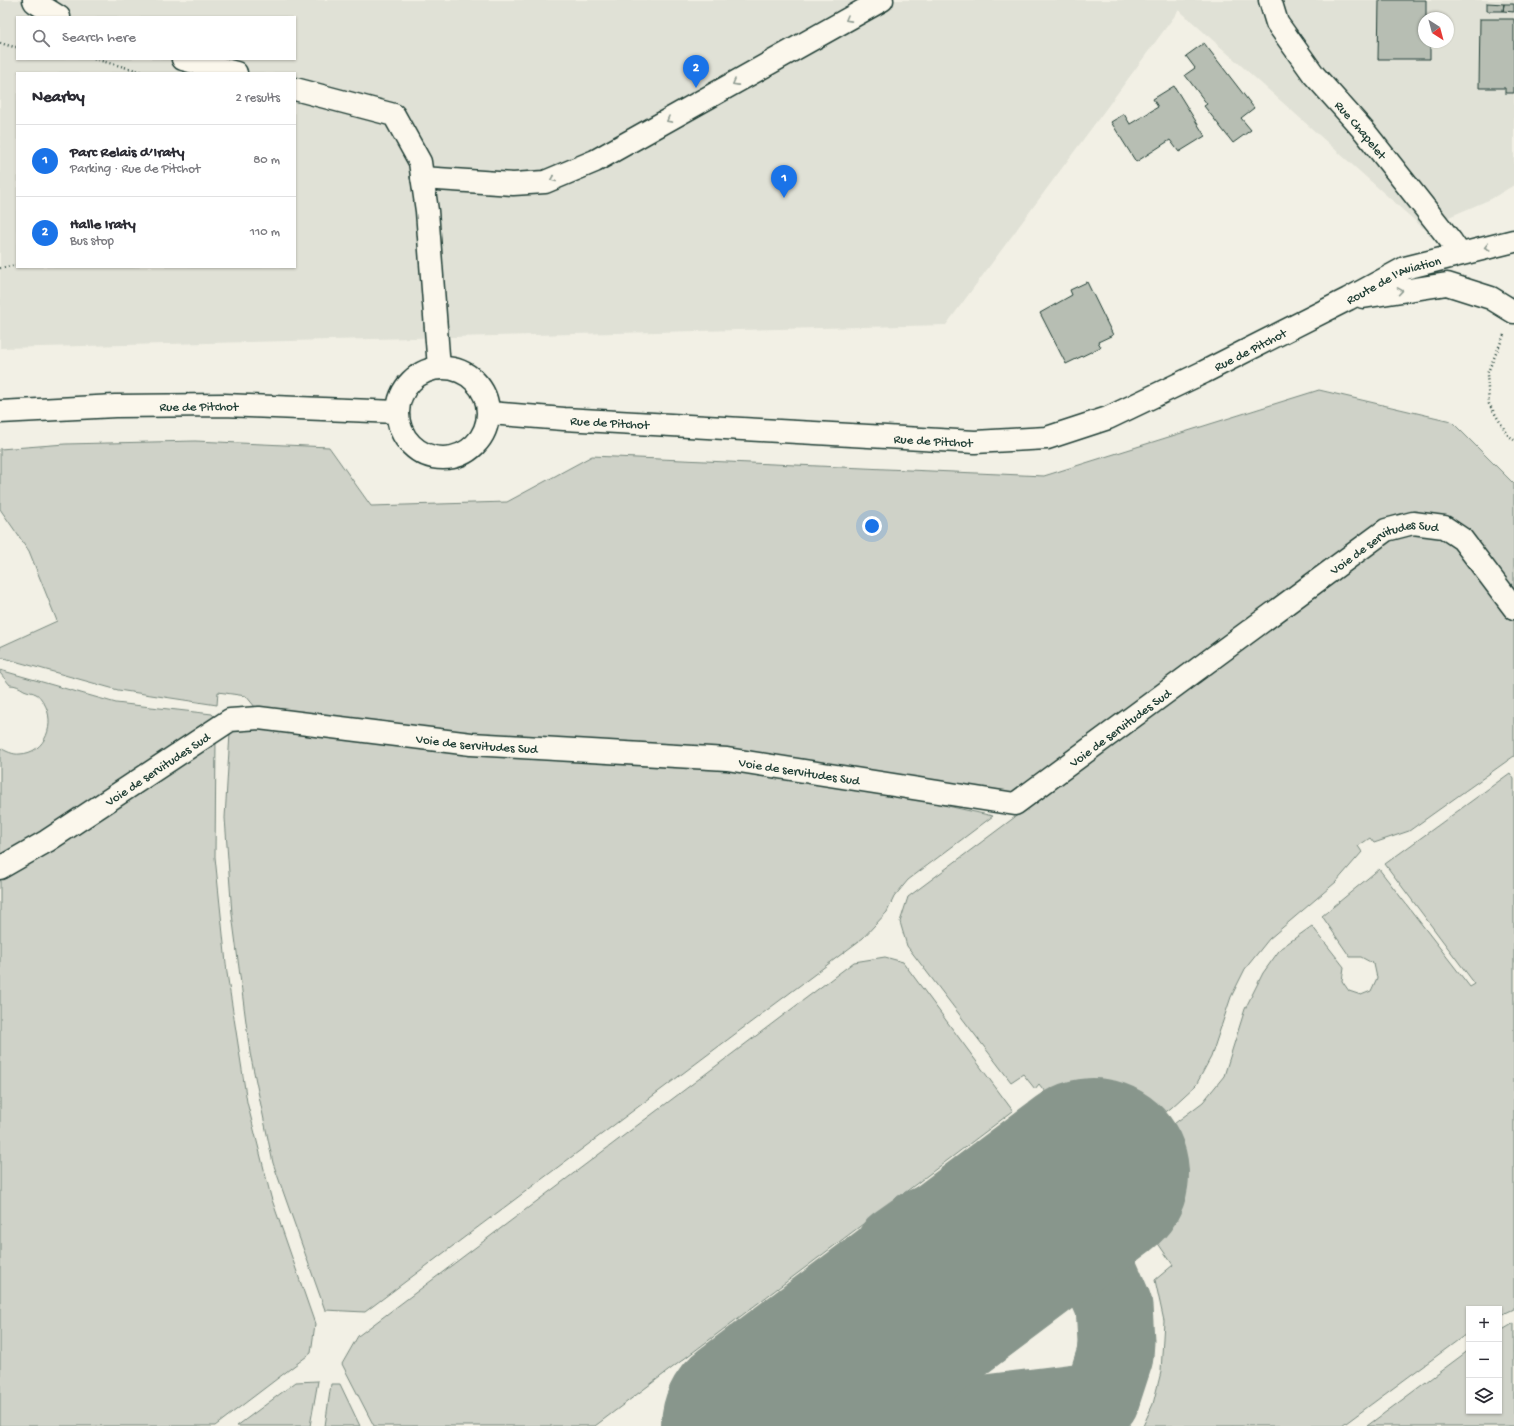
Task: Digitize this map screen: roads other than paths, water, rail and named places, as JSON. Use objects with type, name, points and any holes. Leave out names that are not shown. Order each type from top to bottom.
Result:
[{"type":"street","points":[[34,0],[58,16]]},
{"type":"street","points":[[422,178],[513,184],[545,182],[595,161],[882,0]]},
{"type":"street","name":"Rue Chapelet","points":[[1270,0],[1278,23],[1314,75],[1365,132],[1460,254]]},
{"type":"street","points":[[187,60],[232,72]]},
{"type":"street","points":[[296,89],[394,115],[420,162],[427,211],[439,368]]},
{"type":"street","name":"Route de l'Aviation","points":[[1348,299],[1405,268],[1514,241]]},
{"type":"street","name":"Route de l'Aviation","points":[[1348,299],[1447,284],[1492,298],[1514,312]]},
{"type":"street","name":"Rue de Pitchot","points":[[489,413],[564,419],[975,442],[1047,438],[1108,418],[1204,372],[1348,299]]},
{"type":"street","points":[[439,368],[454,369],[468,375],[479,385],[486,398],[489,413],[486,428],[480,440],[463,454],[456,457],[442,459],[428,457],[415,450],[405,440],[399,427],[397,412],[399,399],[405,387],[414,378],[426,371],[439,368]]},
{"type":"street","name":"Rue de Pitchot","points":[[0,412],[116,406],[224,405],[397,412]]},
{"type":"street","name":"Voie de servitudes Sud","points":[[0,868],[47,841],[230,720],[259,718],[471,744],[727,759],[1015,804],[1386,530],[1413,524],[1444,527],[1462,539],[1514,608]]},
{"type":"place","name":"Halle Iraty","points":[[696,88]]},
{"type":"place","name":"Parc Relais d’Iraty","points":[[784,198]]}]
